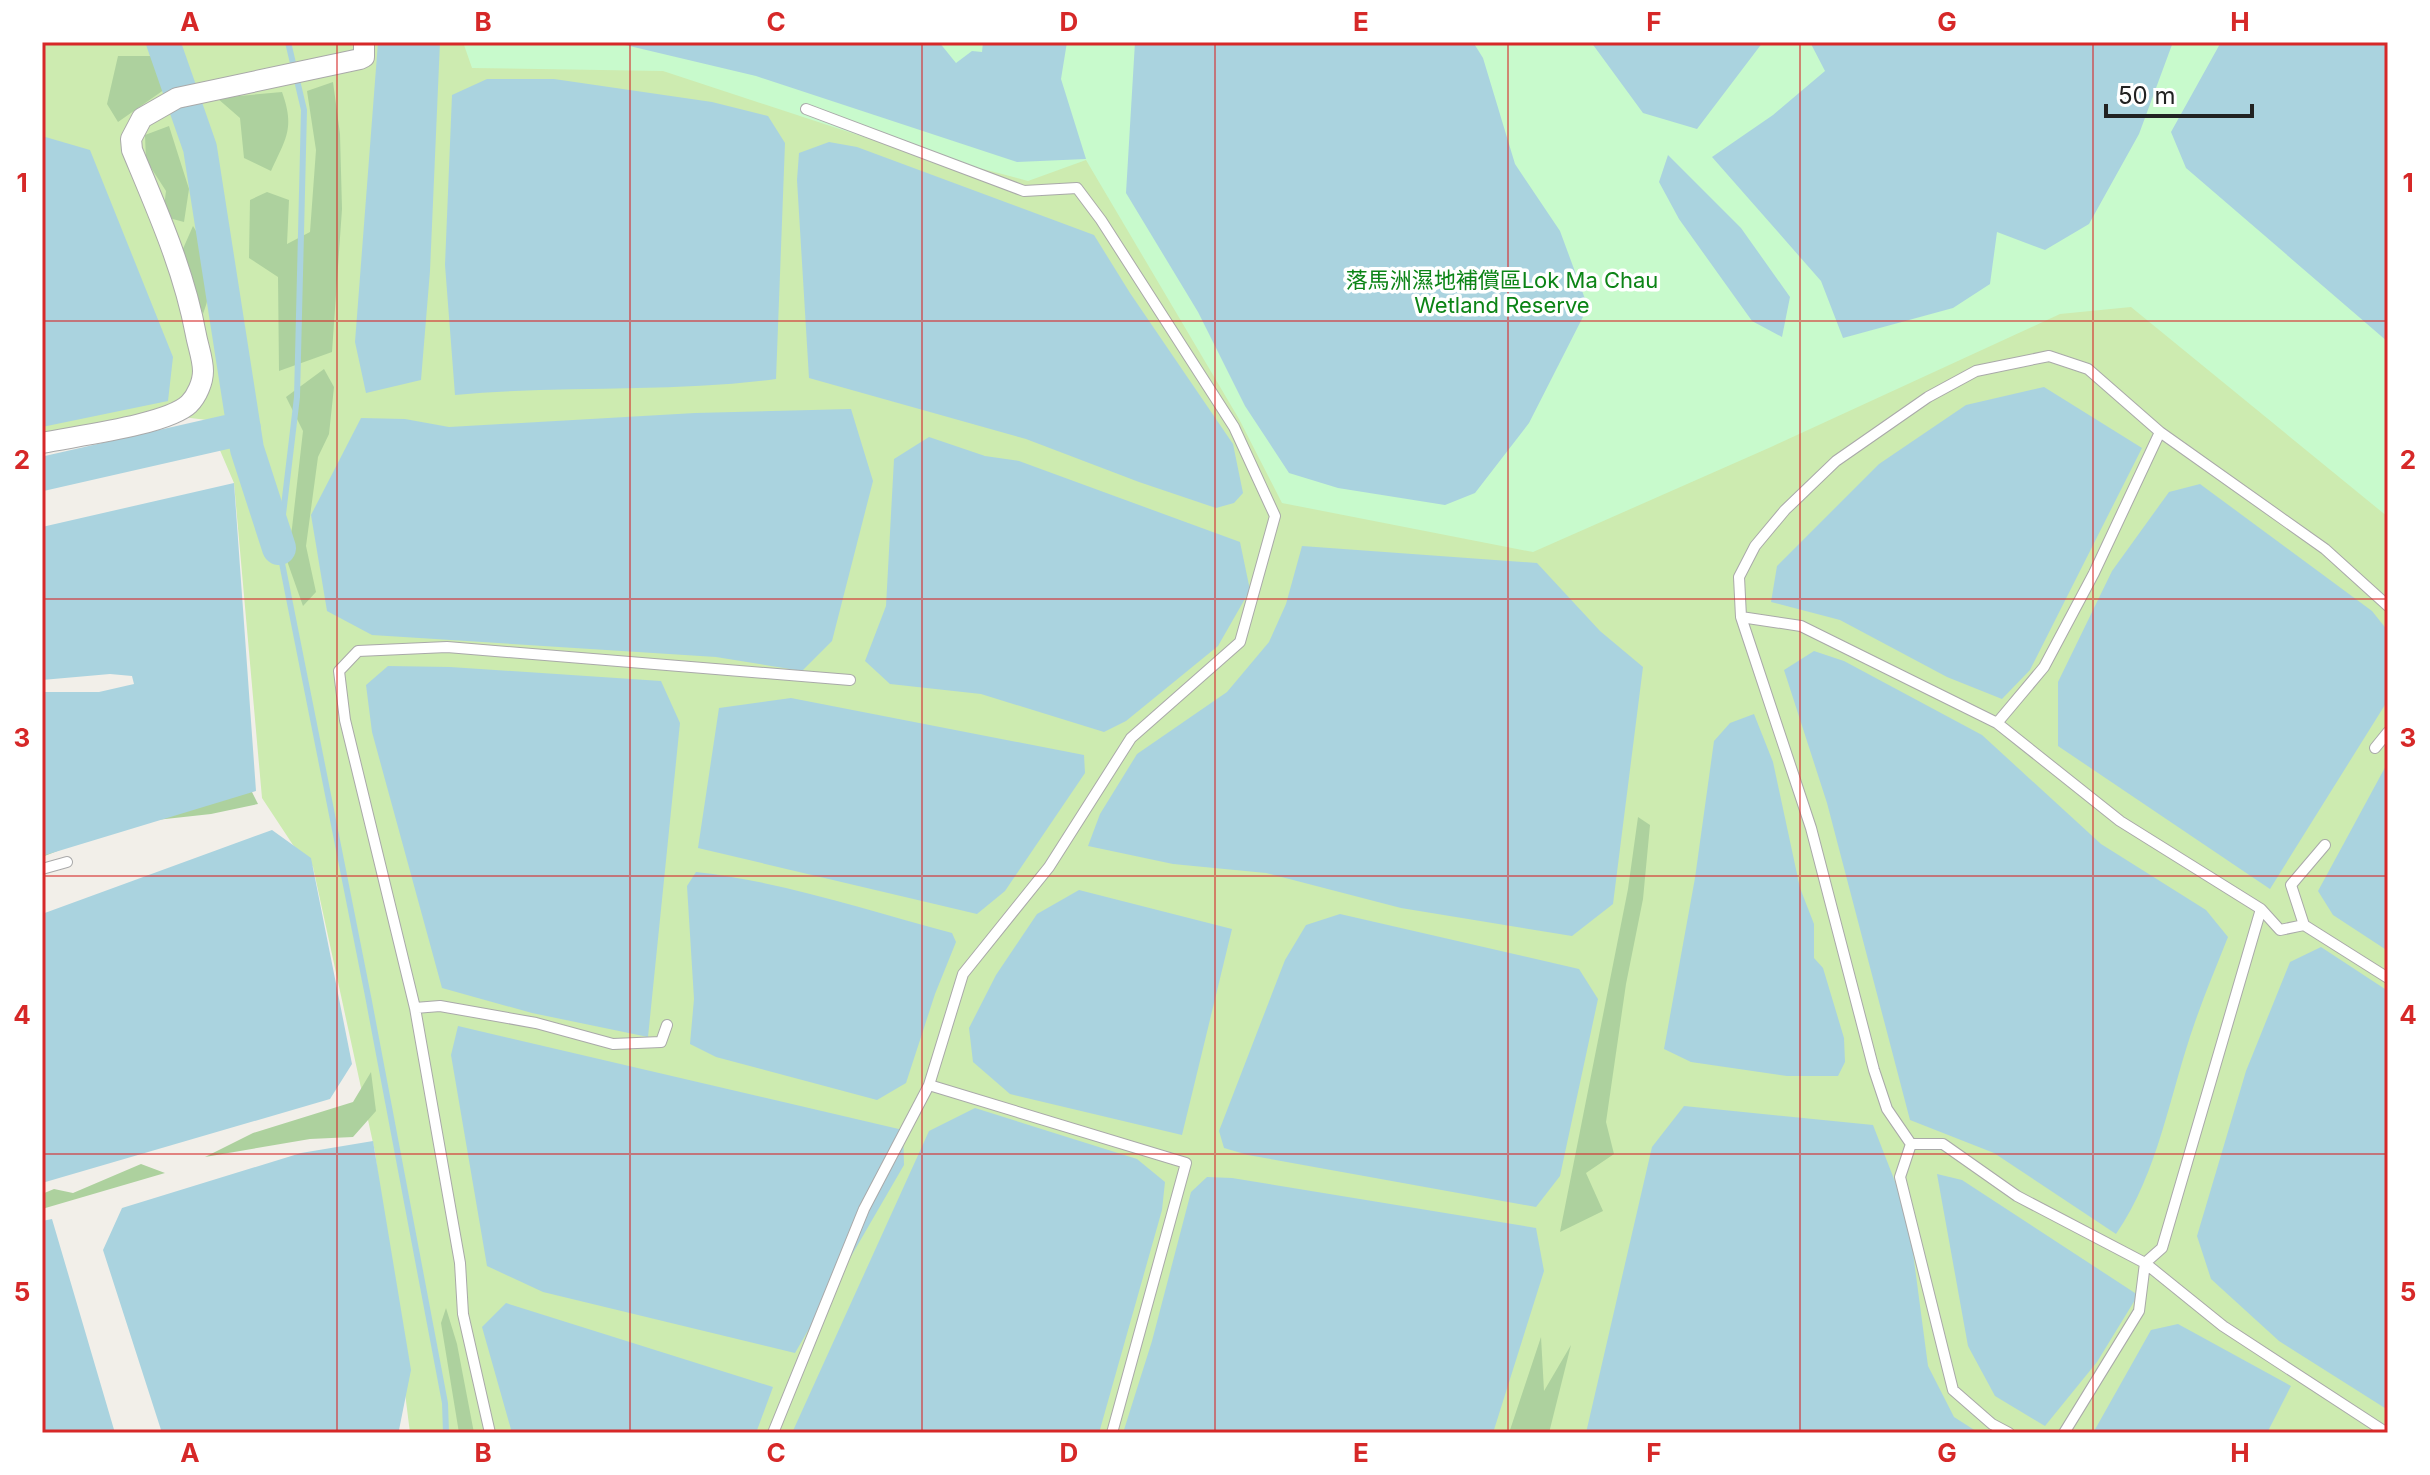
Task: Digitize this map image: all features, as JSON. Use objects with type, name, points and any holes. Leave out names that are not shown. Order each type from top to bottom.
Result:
[{"type":"street","points":[[42,443],[153,420],[179,411],[191,403],[199,388],[203,371],[191,309],[173,249],[132,150],[131,139],[142,118],[177,98],[362,50]]},
{"type":"lane","points":[[773,1433],[864,1209],[929,1085],[963,974],[1049,867],[1131,738],[1240,642],[1275,516],[1234,427],[1077,188],[1024,191],[806,109]]},
{"type":"lane","points":[[1911,1144],[1887,1109],[1874,1070],[1811,828],[1741,617],[1739,577],[1755,546],[1785,510],[1836,461],[1928,397],[1976,371],[2049,356],[2088,369],[2160,432],[2325,549],[2388,606]]},
{"type":"lane","points":[[1997,723],[2044,667],[2094,573],[2160,432]]},
{"type":"lane","points":[[1741,617],[1801,626],[1997,723],[2120,821],[2261,909],[2280,930],[2304,925]]},
{"type":"lane","points":[[490,1433],[463,1314],[460,1263],[415,1008],[345,720],[339,671],[358,651],[447,647],[850,680]]},
{"type":"lane","points":[[2375,748],[2388,732]]},
{"type":"lane","points":[[2325,845],[2291,885],[2304,925],[2388,978]]},
{"type":"lane","points":[[42,869],[67,862]]},
{"type":"lane","points":[[2064,1433],[2139,1311],[2145,1263],[2162,1248],[2261,909]]},
{"type":"lane","points":[[415,1008],[440,1006],[536,1023],[613,1044],[661,1042],[667,1025]]},
{"type":"lane","points":[[929,1085],[1186,1163],[1112,1433]]},
{"type":"lane","points":[[1911,1144],[1943,1144],[2017,1196],[2145,1263],[2223,1326],[2387,1433]]},
{"type":"lane","points":[[1911,1144],[1900,1177],[1953,1390],[1992,1424],[2009,1433]]},
{"type":"green space","points":[[42,42],[2388,42],[2388,1433],[410,1433],[375,1152],[313,867],[293,845],[262,798],[234,483],[207,420],[166,415],[42,447]]},
{"type":"green space","name":"落馬洲濕地補償區Lok Ma Chau Wetland Reserve","points":[[463,42],[2388,42],[2388,517],[2131,307],[2060,314],[1533,552],[1282,503],[1239,419],[1086,160],[1028,181],[873,140],[663,71],[472,68]]},
{"type":"green space","points":[[118,56],[156,56],[168,87],[118,122],[107,104]]},
{"type":"green space","points":[[333,82],[340,134],[342,209],[332,352],[279,371],[278,277],[249,258],[250,200],[267,192],[289,200],[287,244],[310,232],[316,150],[307,91]]},
{"type":"green space","points":[[282,92],[288,115],[287,133],[271,171],[244,158],[240,118],[217,98]]},
{"type":"green space","points":[[169,126],[189,189],[184,222],[169,218],[164,207],[166,191],[146,160],[145,135]]},
{"type":"green space","points":[[193,226],[204,247],[210,269],[203,314],[182,251]]},
{"type":"green space","points":[[324,369],[334,387],[329,434],[318,457],[306,546],[316,592],[303,606],[286,558],[303,431],[286,397]]},
{"type":"green space","points":[[249,786],[258,804],[211,814],[129,823],[42,857],[42,834]]},
{"type":"green space","points":[[1638,817],[1650,825],[1643,899],[1626,984],[1606,1122],[1614,1154],[1586,1173],[1603,1211],[1560,1232],[1628,889]]},
{"type":"green space","points":[[371,1072],[376,1111],[353,1137],[310,1139],[205,1157],[253,1133],[353,1102]]},
{"type":"green space","points":[[141,1164],[165,1173],[42,1209],[42,1194],[54,1189],[73,1193]]},
{"type":"green space","points":[[446,1308],[457,1344],[474,1433],[459,1433],[441,1323]]},
{"type":"green space","points":[[1541,1337],[1544,1391],[1571,1345],[1549,1433],[1509,1433]]},
{"type":"water","points":[[378,42],[440,42],[430,271],[421,380],[366,393],[355,342]]},
{"type":"water","points":[[586,42],[939,42],[956,63],[972,51],[982,52],[983,42],[1067,42],[1061,79],[1086,159],[1017,162],[756,76],[621,44]]},
{"type":"water","points":[[1135,42],[1473,42],[1483,58],[1515,164],[1560,231],[1588,307],[1529,423],[1475,493],[1445,505],[1338,488],[1289,473],[1245,406],[1198,312],[1126,193]]},
{"type":"water","points":[[1591,42],[1763,42],[1697,129],[1643,113]]},
{"type":"water","points":[[1810,42],[2173,42],[2139,134],[2089,224],[2045,250],[1997,232],[1990,284],[1953,308],[1843,338],[1821,281],[1712,157],[1773,115],[1825,71]]},
{"type":"water","points":[[2221,42],[2388,42],[2388,342],[2186,168],[2171,132]]},
{"type":"water","points":[[487,79],[554,79],[712,102],[768,116],[785,143],[776,379],[696,386],[455,395],[445,265],[452,95]]},
{"type":"water","points":[[42,136],[90,150],[173,357],[168,401],[42,427]]},
{"type":"water","points":[[829,142],[857,147],[1094,235],[1233,444],[1243,493],[1234,503],[1216,508],[1026,439],[809,378],[797,180],[799,153]]},
{"type":"water","points":[[1668,155],[1741,228],[1790,297],[1782,337],[1752,321],[1679,219],[1659,182]]},
{"type":"water","points":[[2044,387],[2142,448],[2030,670],[2002,699],[1947,677],[1840,620],[1771,602],[1777,566],[1879,464],[1966,405]]},
{"type":"water","points":[[851,409],[873,481],[832,641],[802,671],[716,657],[372,635],[327,611],[311,515],[361,418],[405,419],[449,427],[695,413]]},
{"type":"water","points":[[929,437],[985,456],[1019,461],[1240,542],[1250,590],[1218,646],[1126,721],[1104,732],[981,694],[890,684],[865,661],[886,606],[894,459]]},
{"type":"water","points":[[234,483],[256,791],[42,856],[42,692],[99,692],[134,684],[132,676],[110,674],[42,680],[42,527]]},
{"type":"water","points":[[2200,484],[2372,611],[2388,631],[2388,700],[2270,889],[2058,746],[2058,682],[2112,571],[2169,492]]},
{"type":"water","points":[[1302,546],[1537,563],[1600,631],[1643,667],[1613,904],[1572,936],[1401,908],[1266,873],[1173,864],[1088,846],[1100,814],[1137,754],[1227,692],[1269,642],[1286,604]]},
{"type":"water","points":[[1814,651],[1844,661],[1982,735],[2101,844],[2206,910],[2228,937],[2195,1022],[2143,1185],[2116,1234],[1994,1153],[1910,1120],[1827,803],[1784,670]]},
{"type":"water","points":[[388,666],[450,667],[661,681],[680,723],[648,1037],[532,1013],[442,988],[372,732],[366,685]]},
{"type":"water","points":[[791,698],[1084,755],[1085,773],[1005,891],[977,914],[698,848],[719,708]]},
{"type":"water","points":[[1754,714],[1773,762],[1800,888],[1814,924],[1814,958],[1823,968],[1844,1038],[1845,1062],[1838,1076],[1787,1076],[1691,1062],[1664,1049],[1695,878],[1714,741],[1730,723]]},
{"type":"water","points":[[2388,762],[2388,951],[2333,915],[2318,891]]},
{"type":"water","points":[[272,830],[311,858],[352,1064],[330,1099],[42,1183],[42,914]]},
{"type":"water","points":[[696,872],[792,889],[952,933],[956,942],[935,994],[906,1083],[877,1100],[716,1057],[690,1044],[694,999],[687,886]]},
{"type":"water","points":[[1079,890],[1232,929],[1182,1135],[1010,1094],[973,1062],[969,1028],[996,975],[1037,914]]},
{"type":"water","points":[[1340,914],[1579,969],[1598,999],[1560,1176],[1536,1207],[1248,1155],[1224,1148],[1219,1131],[1285,960],[1306,925]]},
{"type":"water","points":[[2321,947],[2388,991],[2388,1410],[2279,1341],[2211,1279],[2197,1236],[2246,1071],[2290,962]]},
{"type":"water","points":[[458,1026],[903,1130],[904,1165],[795,1353],[543,1292],[487,1266],[451,1055]]},
{"type":"water","points":[[1684,1106],[1873,1125],[1908,1215],[1928,1366],[1954,1417],[1979,1433],[1586,1433],[1652,1147]]},
{"type":"water","points":[[975,1108],[1137,1159],[1165,1182],[1162,1210],[1099,1433],[792,1433],[929,1131]]},
{"type":"water","points":[[373,1141],[411,1370],[399,1430],[390,1433],[162,1433],[103,1250],[122,1208],[301,1153]]},
{"type":"water","points":[[1937,1174],[1962,1180],[2138,1295],[2097,1362],[2045,1426],[1995,1396],[1968,1346]]},
{"type":"water","points":[[1207,1177],[1232,1178],[1536,1228],[1544,1271],[1493,1433],[1123,1433],[1152,1341],[1191,1192]]},
{"type":"water","points":[[52,1219],[115,1433],[42,1433],[42,1221]]},
{"type":"water","points":[[506,1303],[773,1387],[756,1433],[512,1433],[482,1327]]},
{"type":"water","points":[[2178,1324],[2291,1386],[2267,1433],[2093,1433],[2151,1330]]},
{"type":"waterway","points":[[163,42],[200,148],[247,449],[279,548]]},
{"type":"waterway","points":[[288,42],[304,110],[297,397],[279,548],[445,1403],[446,1433]]},
{"type":"waterway","points":[[42,474],[244,428]]}]
